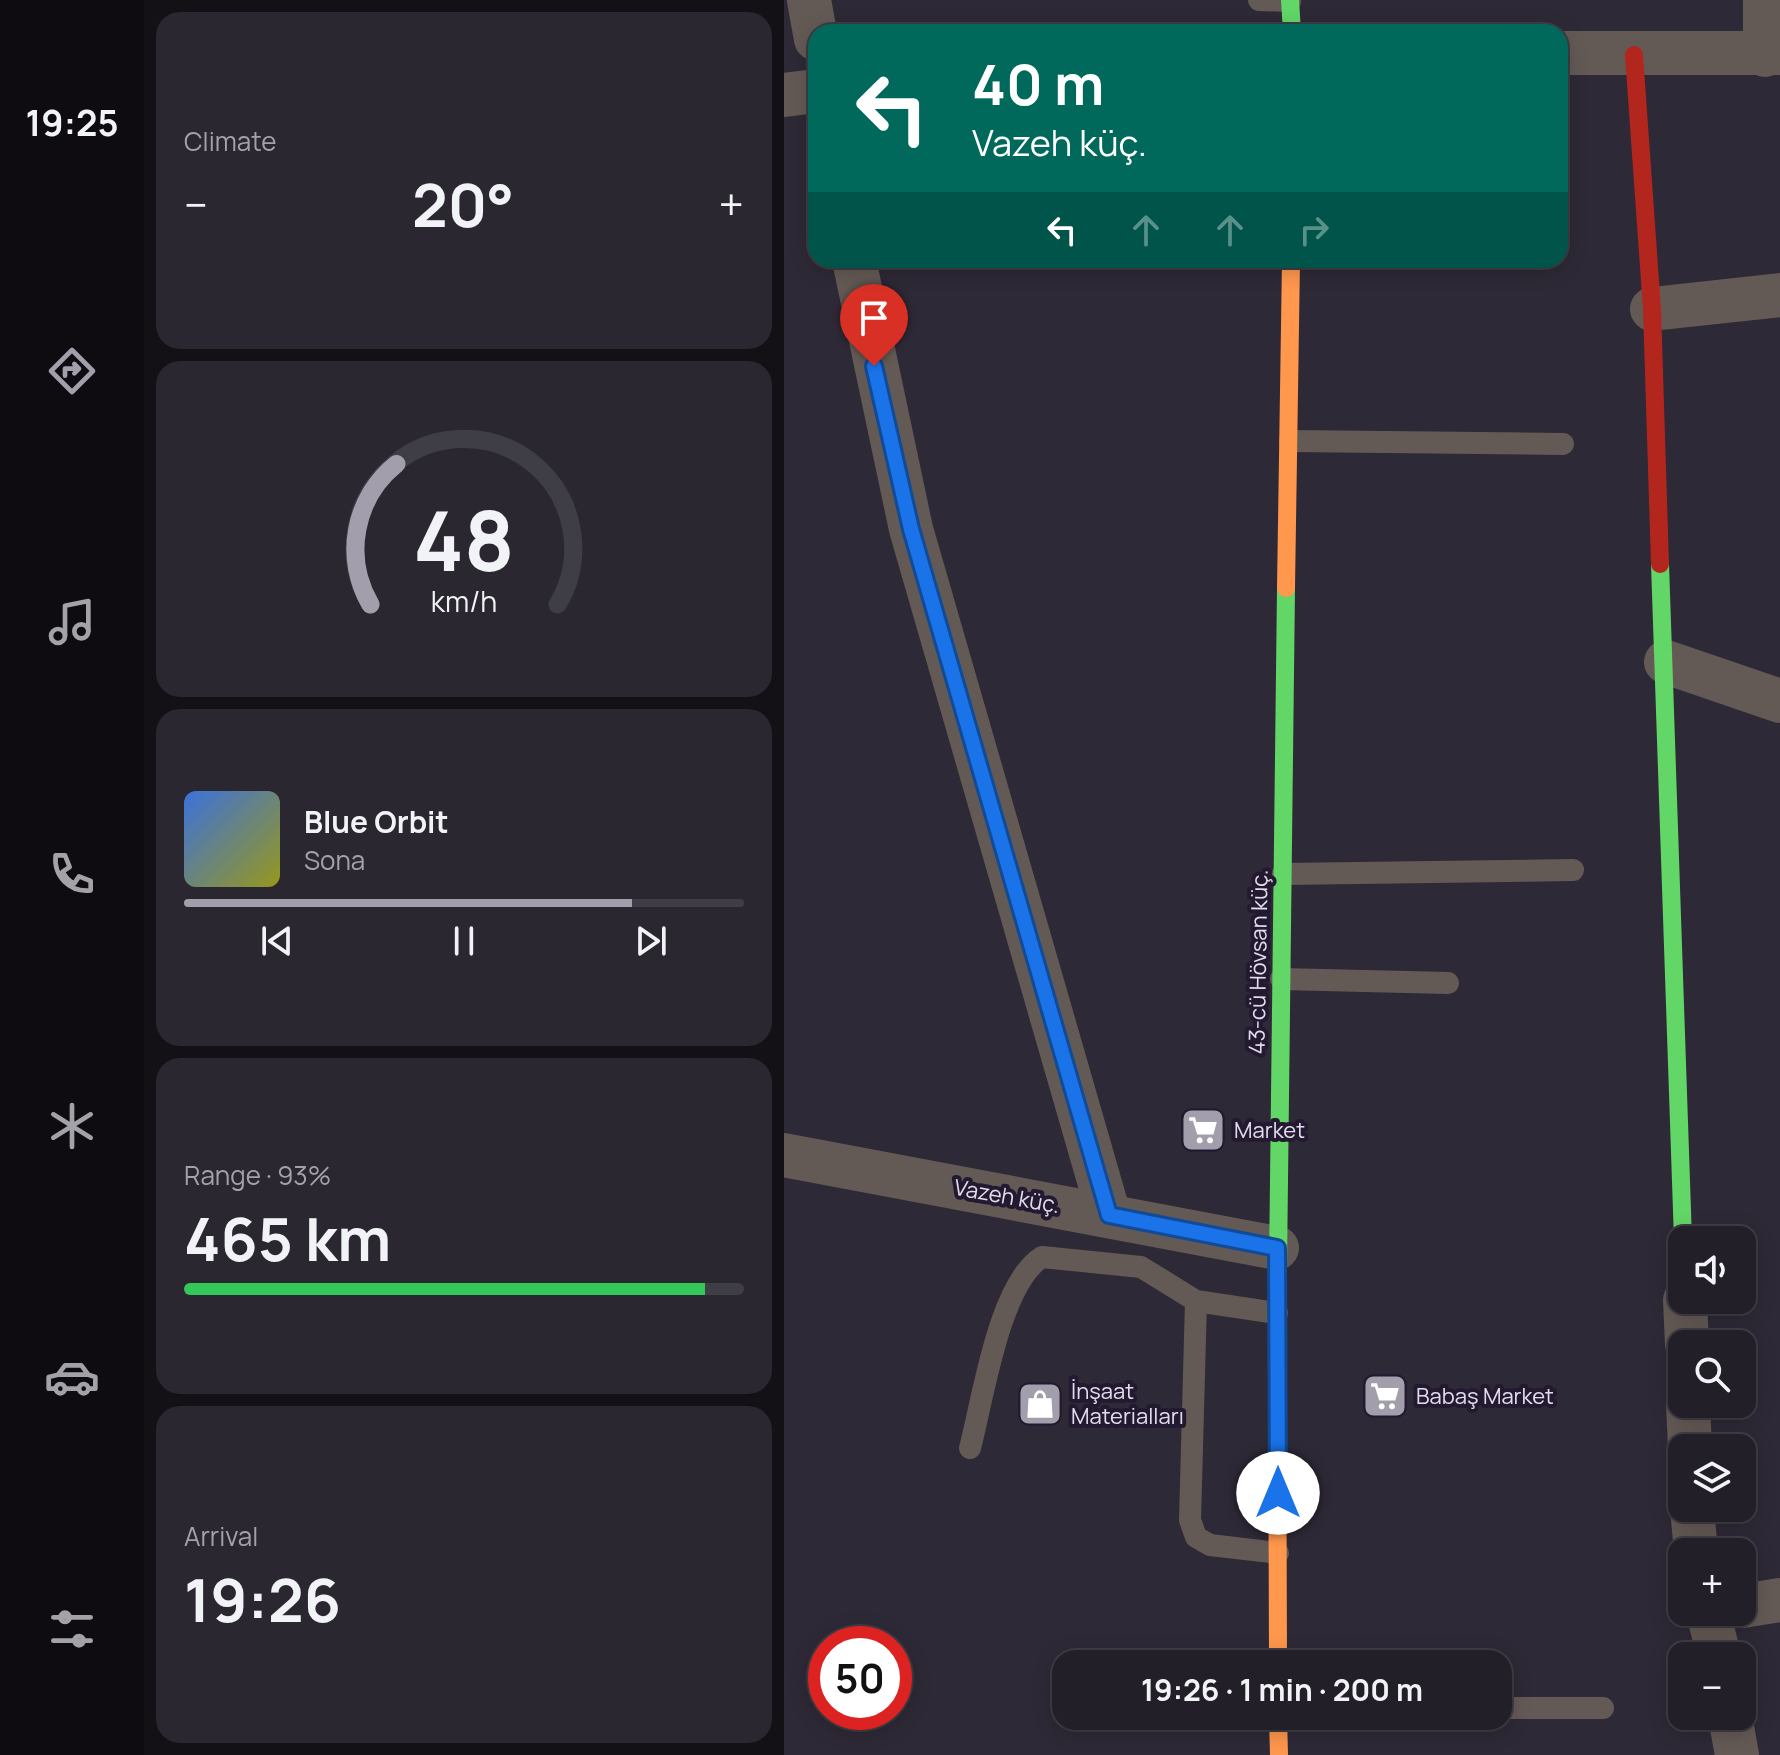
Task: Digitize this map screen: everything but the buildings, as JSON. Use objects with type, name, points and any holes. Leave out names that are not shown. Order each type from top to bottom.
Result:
[{"type":"main road","points":[[1290,0],[1292,24]]},
{"type":"main road","points":[[1634,55],[1652,309],[1683,1226]]},
{"type":"main road","name":"43-cü Hövsan küç.","points":[[1278,1650],[1277,1248],[1291,268]]},
{"type":"main road","points":[[1279,1730],[1280,1754]]},
{"type":"street","points":[[809,0],[813,24]]},
{"type":"street","points":[[1568,53],[1773,54],[1765,0]]},
{"type":"street","points":[[784,95],[808,92]]},
{"type":"street","points":[[856,268],[911,529],[1109,1215]]},
{"type":"street","points":[[1652,309],[1780,295]]},
{"type":"street","points":[[1666,662],[1780,701]]},
{"type":"street","name":"Vazeh küç.","points":[[784,1155],[1277,1248]]},
{"type":"street","points":[[1756,1604],[1780,1600]]},
{"type":"street","points":[[1733,1730],[1737,1755]]},
{"type":"lane","points":[[1259,0],[1290,0]]},
{"type":"lane","points":[[1290,441],[1563,444]]},
{"type":"lane","points":[[1283,874],[1573,870]]},
{"type":"lane","points":[[1281,979],[1448,983]]},
{"type":"lane","points":[[970,1448],[1007,1310],[1028,1266],[1042,1257],[1141,1267],[1196,1301],[1277,1313]]},
{"type":"lane","points":[[1196,1301],[1190,1520],[1196,1537],[1210,1545],[1278,1553]]},
{"type":"lane","points":[[1512,1708],[1603,1708]]},
{"type":"traffic: fast","points":[[1290,0],[1292,24]]},
{"type":"traffic: fast","points":[[1660,564],[1683,1226]]},
{"type":"traffic: fast","points":[[1277,1350],[1286,588]]},
{"type":"traffic: slow","points":[[1286,588],[1291,268]]},
{"type":"traffic: slow","points":[[1277,1350],[1278,1650]]},
{"type":"traffic: slow","points":[[1278,1730],[1279,1755]]},
{"type":"traffic: jam","points":[[1634,55],[1652,309],[1660,564]]},
{"type":"place","name":"Market","points":[[1203,1130]]},
{"type":"place","name":"Babaş Market","points":[[1385,1396]]},
{"type":"place","name":"İnşaat Materialları","points":[[1040,1404]]},
{"type":"route","points":[[874,366],[911,529],[1109,1215],[1277,1248],[1278,1493]]}]
